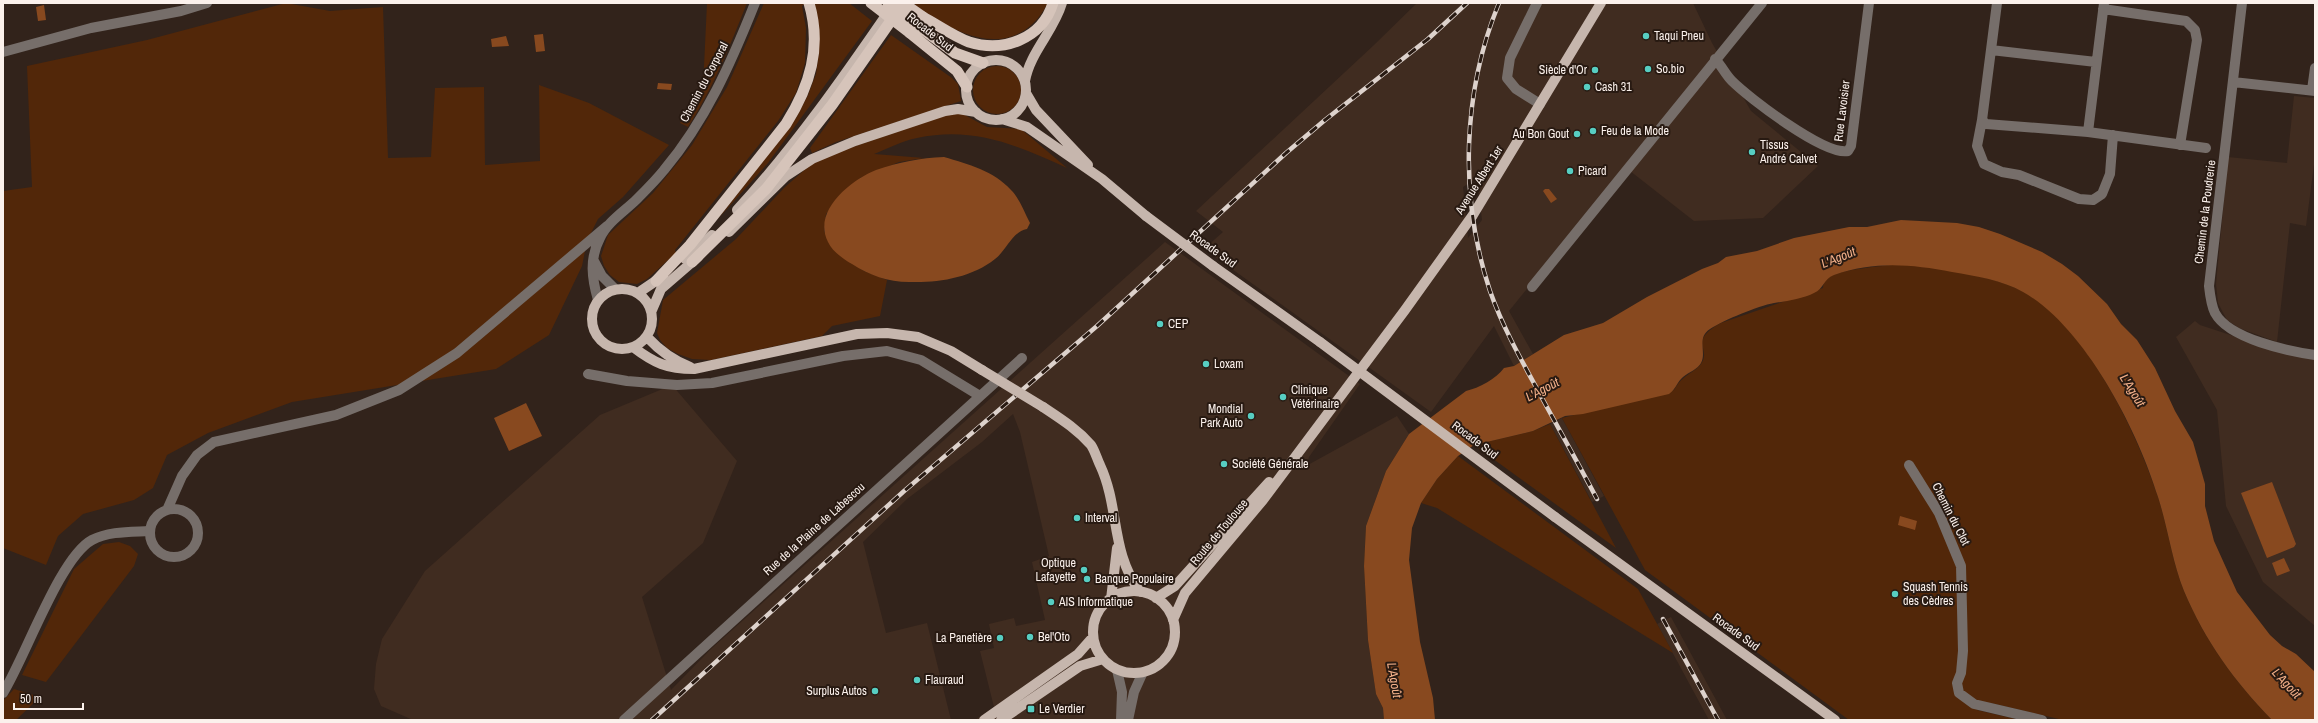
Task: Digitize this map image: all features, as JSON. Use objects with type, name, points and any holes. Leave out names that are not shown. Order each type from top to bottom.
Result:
[{"type":"highway","points":[[656,281],[690,246],[786,124],[796,108],[809,79],[814,61],[815,33],[809,3]]},
{"type":"highway","name":"Rocade Sud","points":[[871,3],[917,25],[957,71],[967,88]]},
{"type":"highway","name":"Rocade Sud","points":[[888,3],[954,53],[983,63]]},
{"type":"highway","points":[[692,262],[766,188],[791,158],[832,105],[903,3],[917,25],[968,41],[998,46],[1019,41],[1037,30],[1048,18],[1053,3]]},
{"type":"main road","points":[[638,293],[690,255],[731,218],[760,186],[843,77],[894,3]]},
{"type":"main road","points":[[652,310],[661,289],[739,223],[786,176],[812,159],[855,141],[945,111],[958,109],[976,112],[988,119],[1002,120],[1010,117],[1021,107],[1026,93],[1025,80],[1028,66],[1059,14],[1062,3]]},
{"type":"main road","name":"Avenue Albert 1er","points":[[1366,362],[1473,215],[1601,3]]},
{"type":"main road","points":[[976,112],[967,96],[967,88],[969,78],[975,69],[983,63],[1003,61],[1012,65],[1025,80]]},
{"type":"main road","name":"Rocade Sud","points":[[1026,93],[1036,110],[1102,179]]},
{"type":"main road","name":"Rocade Sud","points":[[1002,120],[1027,127],[1102,179],[1146,216],[1213,266],[1320,342],[1555,517],[1835,720]]},
{"type":"main road","points":[[627,288],[638,293],[647,300],[652,310],[653,321],[647,337],[633,348],[622,349],[610,347],[598,337],[592,318],[598,300],[614,289],[627,288]]},
{"type":"main road","points":[[633,348],[650,360],[673,369],[694,369],[857,334],[887,333],[918,337],[951,351],[1070,424],[1092,447],[1107,479],[1117,542],[1128,577],[1140,592]]},
{"type":"main road","points":[[647,337],[659,350],[676,362],[694,369]]},
{"type":"main road","name":"Route de Toulouse","points":[[1173,620],[1185,593],[1262,500],[1289,462],[1366,362]]},
{"type":"main road","name":"Route de Toulouse","points":[[1156,598],[1175,586],[1256,495],[1289,462]]},
{"type":"main road","points":[[1111,599],[1117,542]]},
{"type":"main road","points":[[1130,592],[1140,592],[1156,598],[1163,603],[1173,620],[1174,640],[1168,656],[1153,669],[1143,672],[1130,673],[1117,670],[1103,659],[1096,649],[1093,637],[1094,623],[1098,614],[1111,599],[1130,592]]},
{"type":"main road","points":[[984,720],[1078,654],[1093,637]]},
{"type":"main road","points":[[1001,720],[1080,666],[1103,659]]},
{"type":"street","points":[[3,52],[91,28],[181,11],[208,3]]},
{"type":"street","name":"Chemin du Corporal","points":[[598,300],[592,280],[593,260],[600,238],[607,226],[643,193],[691,135],[718,90],[755,3]]},
{"type":"street","points":[[1537,3],[1510,58],[1506,78],[1516,89],[1540,104]]},
{"type":"street","points":[[1532,287],[1762,3]]},
{"type":"street","name":"Rue Lavoisier","points":[[1715,60],[1736,84],[1772,112],[1826,148],[1837,152],[1848,151],[1851,146],[1868,3]]},
{"type":"street","points":[[1996,3],[1982,120],[1977,146],[1984,164],[2002,172],[2019,175],[2079,199],[2093,200],[2102,194],[2110,174],[2113,135]]},
{"type":"street","name":"Chemin de la Poudrerie","points":[[2242,3],[2209,286],[2211,299],[2215,313],[2224,324],[2235,332],[2280,348],[2315,355]]},
{"type":"street","points":[[2088,132],[2103,6],[2186,20],[2195,30],[2197,40],[2180,145]]},
{"type":"street","points":[[1991,50],[2096,62]]},
{"type":"street","points":[[2233,82],[2314,90],[2315,68]]},
{"type":"street","points":[[1982,120],[1986,124],[2088,132],[2206,148]]},
{"type":"street","points":[[167,510],[182,476],[197,455],[214,442],[336,415],[399,390],[457,353],[607,226]]},
{"type":"street","points":[[593,260],[602,276],[614,289]]},
{"type":"street","points":[[588,374],[627,381],[670,384],[712,383],[842,356],[887,351],[921,360],[980,396]]},
{"type":"street","name":"Rue de la Plaine de Labescou","points":[[624,720],[1022,358]]},
{"type":"street","name":"Chemin du Clot","points":[[1909,465],[1939,513],[1960,562],[1962,624],[1961,673],[1963,689],[1974,704],[2042,720]]},
{"type":"street","points":[[178,484],[179,509]]},
{"type":"street","points":[[179,509],[192,516],[198,529],[196,542],[188,552],[178,557],[161,554],[152,544],[149,531],[157,516],[167,510],[179,509]]},
{"type":"street","points":[[3,693],[71,560],[92,540],[121,532],[149,531]]},
{"type":"street","points":[[1117,670],[1122,692],[1121,720]]},
{"type":"street","points":[[1128,720],[1134,692],[1143,672]]},
{"type":"shaded area","points":[[286,3],[330,11],[383,7],[388,158],[431,157],[435,88],[484,87],[485,165],[540,161],[539,85],[589,103],[669,145],[623,197],[598,219],[587,241],[582,266],[549,335],[496,369],[292,402],[208,433],[167,455],[153,488],[134,500],[83,514],[58,536],[46,565],[3,548],[3,191],[32,187],[27,66],[147,40]]},
{"type":"shaded area","points":[[707,3],[747,3],[713,82],[688,127],[680,123],[703,88]]},
{"type":"shaded area","points":[[764,3],[805,4],[802,6],[806,28],[805,63],[796,93],[778,121],[675,250],[676,253],[647,279],[637,284],[619,282],[610,275],[604,266],[601,256],[608,235],[653,193],[692,145],[727,87]]},
{"type":"shaded area","points":[[814,3],[849,3],[872,21],[768,163],[718,219],[796,118],[808,95],[816,74],[819,50]]},
{"type":"shaded area","points":[[914,3],[1048,3],[1037,19],[1025,30],[1012,36],[997,39],[982,38],[966,34],[935,18],[920,9]]},
{"type":"shaded area","points":[[1417,3],[1693,3],[1712,43],[1751,111],[1818,166],[1763,218],[1694,221],[1625,167],[1509,311],[1533,354],[1514,366],[1494,326],[1431,412],[1218,259],[1205,248],[1223,232],[1196,211]],"holes":[[[1477,178],[1482,220],[1468,238],[1463,187]]]},
{"type":"shaded area","points":[[891,35],[952,78],[958,84],[961,101],[836,142],[812,153],[810,148]]},
{"type":"shaded area","points":[[997,66],[1006,68],[1014,73],[1019,81],[1021,90],[1019,99],[1014,107],[1006,112],[997,114],[988,112],[980,107],[975,99],[973,90],[975,81],[980,73],[988,68]]},
{"type":"shaded area","points":[[2294,96],[2315,98],[2315,157],[2306,226],[2290,223],[2277,342],[2239,328],[2227,320],[2218,303],[2216,284],[2228,157],[2287,163]]},
{"type":"shaded area","points":[[961,113],[987,127],[1021,129],[1067,168],[1012,145],[976,136],[957,134],[937,135],[911,139],[900,143],[874,154],[924,158],[899,162],[860,178],[826,214],[824,231],[833,249],[864,271],[887,280],[880,316],[832,326],[822,336],[711,360],[692,359],[678,354],[667,348],[660,340],[657,333],[663,300],[736,239],[784,188],[810,165],[835,153],[949,114]]},
{"type":"shaded area","points":[[1165,242],[1360,384],[1309,457],[1306,466],[1397,416],[1409,434],[1386,471],[1366,526],[1364,566],[1368,640],[1376,694],[1383,708],[1384,720],[975,720],[994,707],[980,651],[994,648],[989,624],[1014,618],[1016,626],[1045,620],[1032,562],[1049,556],[1020,432],[1013,414],[982,442],[907,499],[863,542],[886,633],[927,623],[951,720],[413,720],[381,706],[374,689],[376,664],[382,639],[425,571],[600,415],[672,385],[737,461],[703,543],[642,597],[671,690],[711,649]]},
{"type":"shaded area","points":[[1906,264],[1966,273],[2010,286],[2022,291],[2045,307],[2067,328],[2106,382],[2137,442],[2158,497],[2180,580],[2201,627],[2233,676],[2272,720],[2063,720],[1991,703],[1977,710],[2020,720],[1849,720],[1645,570],[1562,418],[1674,390],[1684,377],[1701,364],[1704,358],[1702,345],[1705,335],[1721,323],[1823,288],[1826,279],[1841,273],[1864,268]]},
{"type":"shaded area","points":[[2195,321],[2200,325],[2276,350],[2315,355],[2315,626],[2263,582],[2226,506],[2217,410],[2176,337]]},
{"type":"shaded area","points":[[1562,418],[1604,496],[1592,502],[1550,424]]},
{"type":"shaded area","points":[[1550,424],[1616,548],[1474,445],[1533,431]]},
{"type":"shaded area","points":[[1458,456],[1638,589],[1673,653],[1437,508],[1421,503],[1437,479]]},
{"type":"shaded area","points":[[119,542],[130,546],[138,554],[134,566],[46,682],[22,675],[74,569],[103,544]]},
{"type":"shaded area","points":[[1671,617],[1727,720],[1709,720],[1657,624]]},
{"type":"shaded area","points":[[14,689],[40,697],[16,720],[3,720],[3,701]]},
{"type":"water","points":[[44,5],[46,20],[38,21],[36,7]]},
{"type":"water","points":[[543,34],[545,51],[536,52],[534,35]]},
{"type":"water","points":[[506,36],[509,46],[492,47],[491,39]]},
{"type":"water","points":[[658,83],[672,84],[671,90],[657,89]]},
{"type":"water","points":[[944,157],[980,169],[997,178],[1011,190],[1022,206],[1030,223],[1027,229],[1018,233],[995,259],[976,271],[954,278],[931,282],[901,282],[879,277],[858,268],[845,260],[832,249],[824,230],[825,219],[837,198],[846,189],[866,175],[885,167],[926,158]]},
{"type":"water","points":[[1545,189],[1549,189],[1557,199],[1551,203],[1543,191]]},
{"type":"water","name":"L'Agoût","points":[[1901,220],[1957,223],[1979,227],[2000,234],[2042,252],[2078,276],[2107,304],[2121,324],[2137,340],[2155,368],[2175,411],[2193,442],[2205,484],[2205,506],[2214,541],[2237,592],[2270,635],[2282,646],[2296,654],[2315,672],[2315,720],[2272,720],[2233,676],[2211,644],[2184,591],[2176,568],[2158,497],[2137,442],[2123,412],[2106,383],[2088,355],[2067,330],[2046,308],[2023,292],[1998,281],[1937,269],[1893,265],[1864,268],[1834,275],[1828,279],[1820,289],[1809,295],[1794,300],[1759,307],[1716,325],[1706,333],[1704,337],[1703,359],[1700,365],[1683,377],[1669,394],[1583,414],[1565,416],[1533,431],[1474,445],[1458,456],[1437,479],[1421,503],[1412,528],[1409,560],[1420,642],[1433,698],[1435,720],[1384,720],[1383,708],[1376,694],[1368,640],[1364,566],[1366,526],[1386,471],[1409,434],[1466,391],[1476,388],[1497,376],[1504,368],[1514,366],[1564,335],[1603,323],[1647,297],[1702,269],[1718,263],[1726,257],[1757,251],[1794,238],[1849,227],[1867,227]]},
{"type":"water","points":[[526,403],[542,436],[509,451],[494,418]]},
{"type":"water","points":[[2272,482],[2296,544],[2294,547],[2267,558],[2241,493]]},
{"type":"water","points":[[1900,516],[1917,521],[1915,530],[1898,525]]},
{"type":"water","points":[[2284,558],[2290,571],[2277,576],[2272,563]]},
{"type":"railway","points":[[652,720],[903,492],[1097,326],[1286,153],[1325,120],[1428,39],[1467,3]]},
{"type":"railway","points":[[1499,3],[1487,37],[1478,73],[1472,109],[1469,146],[1469,183],[1473,219],[1480,256],[1490,291],[1505,328],[1523,364],[1597,499]]},
{"type":"railway","points":[[1663,619],[1718,720]]},
{"type":"place","name":"Taqui Pneu","points":[[1646,36]]},
{"type":"place","name":"So.bio","points":[[1648,69]]},
{"type":"place","name":"Siècle d'Or","points":[[1595,70]]},
{"type":"place","name":"Cash 31","points":[[1587,87]]},
{"type":"place","name":"Feu de la Mode","points":[[1593,131]]},
{"type":"place","name":"Au Bon Gout","points":[[1577,134]]},
{"type":"place","name":"Tissus André Calvet","points":[[1752,152]]},
{"type":"place","name":"Picard","points":[[1570,171]]},
{"type":"place","name":"CEP","points":[[1160,324]]},
{"type":"place","name":"Loxam","points":[[1206,364]]},
{"type":"place","name":"Clinique Vétérinaire","points":[[1283,397]]},
{"type":"place","name":"Mondial Park Auto","points":[[1251,416]]},
{"type":"place","name":"Société Générale","points":[[1224,464]]},
{"type":"place","name":"Interval","points":[[1077,518]]},
{"type":"place","name":"Optique Lafayette","points":[[1084,570]]},
{"type":"place","name":"Banque Populaire","points":[[1087,579]]},
{"type":"place","name":"Squash Tennis des Cèdres","points":[[1895,594]]},
{"type":"place","name":"AIS Informatique","points":[[1051,602]]},
{"type":"place","name":"Bel'Oto","points":[[1030,637]]},
{"type":"place","name":"La Panetière","points":[[1000,638]]},
{"type":"place","name":"Flauraud","points":[[917,680]]},
{"type":"place","name":"Surplus Autos","points":[[875,691]]},
{"type":"place","name":"Le Verdier","points":[[1031,709]]}]
